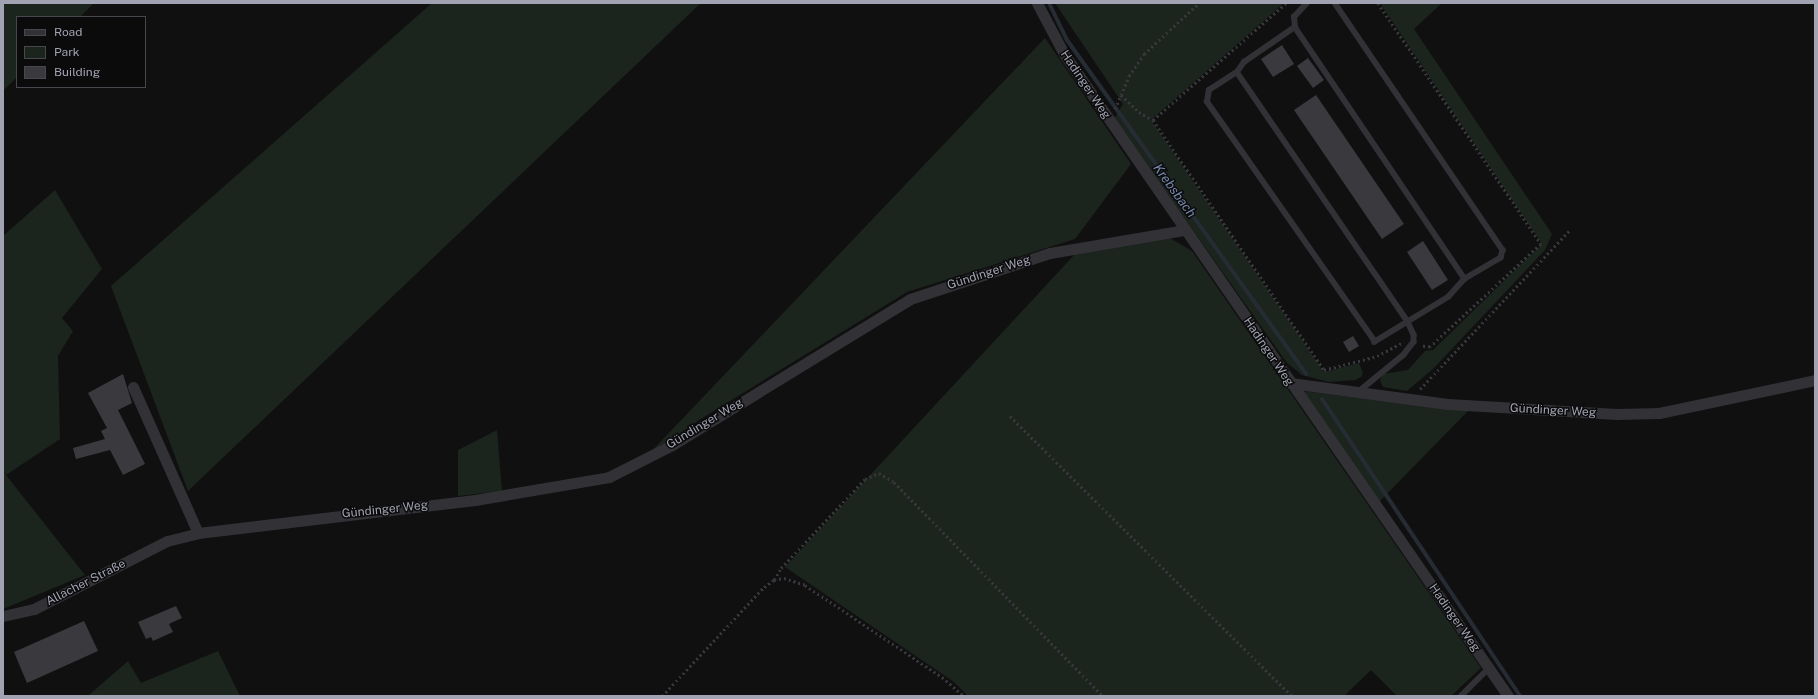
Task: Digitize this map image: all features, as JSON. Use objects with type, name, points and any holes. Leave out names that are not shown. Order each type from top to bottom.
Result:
[{"type":"street","name":"Hadinger Weg","points":[[1037,3],[1064,54],[1290,383],[1508,696]]},
{"type":"street","name":"Gündinger Weg","points":[[167,541],[198,533],[475,500],[609,477],[672,445],[910,299],[1050,253],[1185,230]]},
{"type":"street","name":"Gündinger Weg","points":[[1290,383],[1410,399],[1541,412],[1659,413],[1815,380]]},
{"type":"street","points":[[133,387],[198,533]]},
{"type":"street","name":"Allacher Straße","points":[[3,616],[34,609],[167,541]]},
{"type":"lane","points":[[1308,3],[1294,17],[1295,27],[1465,279]]},
{"type":"lane","points":[[1295,27],[1244,62],[1237,72],[1209,90],[1207,102],[1370,338],[1376,342],[1449,298],[1465,279],[1501,258],[1503,250],[1335,3]]},
{"type":"lane","points":[[1237,72],[1408,322],[1414,335],[1412,344],[1358,392]]},
{"type":"lane","points":[[1461,696],[1489,668]]},
{"type":"path","points":[[1119,99],[1144,54],[1199,3]]},
{"type":"path","points":[[1153,120],[1286,3]]},
{"type":"path","points":[[1121,95],[1153,120],[1324,370],[1377,356],[1401,342],[1430,347],[1541,244],[1378,3]]},
{"type":"path","points":[[1410,399],[1570,230]]},
{"type":"path","points":[[1010,416],[1292,696]]},
{"type":"path","points":[[774,580],[781,568],[865,479],[879,473],[894,482],[1103,696]]},
{"type":"path","points":[[662,696],[764,587],[774,580],[784,578],[805,585],[942,677],[964,696]]},
{"type":"green space","points":[[3,3],[94,3],[81,16],[16,16],[16,78],[3,91]]},
{"type":"green space","points":[[432,3],[701,3],[188,491],[111,286]]},
{"type":"green space","points":[[1055,3],[1284,3],[1151,120],[1324,372],[1359,363],[1363,373],[1361,377],[1355,380],[1329,382],[1302,375],[1287,363],[1114,119],[1123,104]]},
{"type":"green space","points":[[1380,3],[1442,3],[1414,29],[1552,234],[1545,250],[1434,368],[1407,391],[1383,387],[1380,380],[1383,374],[1408,370],[1425,351],[1433,350],[1542,244]]},
{"type":"green space","points":[[1045,38],[1131,164],[1075,239],[907,292],[696,422],[646,457]]},
{"type":"green space","points":[[55,190],[102,269],[62,318],[73,331],[58,356],[60,439],[6,475],[85,575],[3,609],[3,236]]},
{"type":"green space","points":[[1168,237],[1192,251],[1481,668],[1451,696],[1397,696],[1371,670],[1344,696],[968,696],[954,682],[785,567],[1075,254]]},
{"type":"green space","points":[[1302,391],[1468,411],[1379,502]]},
{"type":"green space","points":[[497,430],[502,491],[458,496],[458,450]]},
{"type":"green space","points":[[218,651],[240,696],[89,695],[128,661],[141,683]]},
{"type":"building","points":[[1282,45],[1294,64],[1273,77],[1261,59]]},
{"type":"building","points":[[1308,58],[1324,80],[1313,88],[1297,66]]},
{"type":"building","points":[[1316,95],[1404,224],[1382,239],[1294,110]]},
{"type":"building","points":[[1423,241],[1448,280],[1432,290],[1407,252]]},
{"type":"building","points":[[1353,336],[1359,346],[1349,352],[1343,342]]},
{"type":"building","points":[[123,374],[132,403],[118,410],[145,464],[123,475],[110,450],[76,459],[73,448],[105,439],[101,431],[107,428],[88,393]]},
{"type":"building","points":[[176,606],[182,618],[169,624],[173,632],[153,641],[151,637],[146,639],[138,622]]},
{"type":"building","points":[[84,621],[98,651],[27,683],[14,652]]},
{"type":"waterway","name":"Krebsbach","points":[[1049,3],[1067,40],[1306,374]]},
{"type":"waterway","points":[[1322,399],[1520,696]]}]
